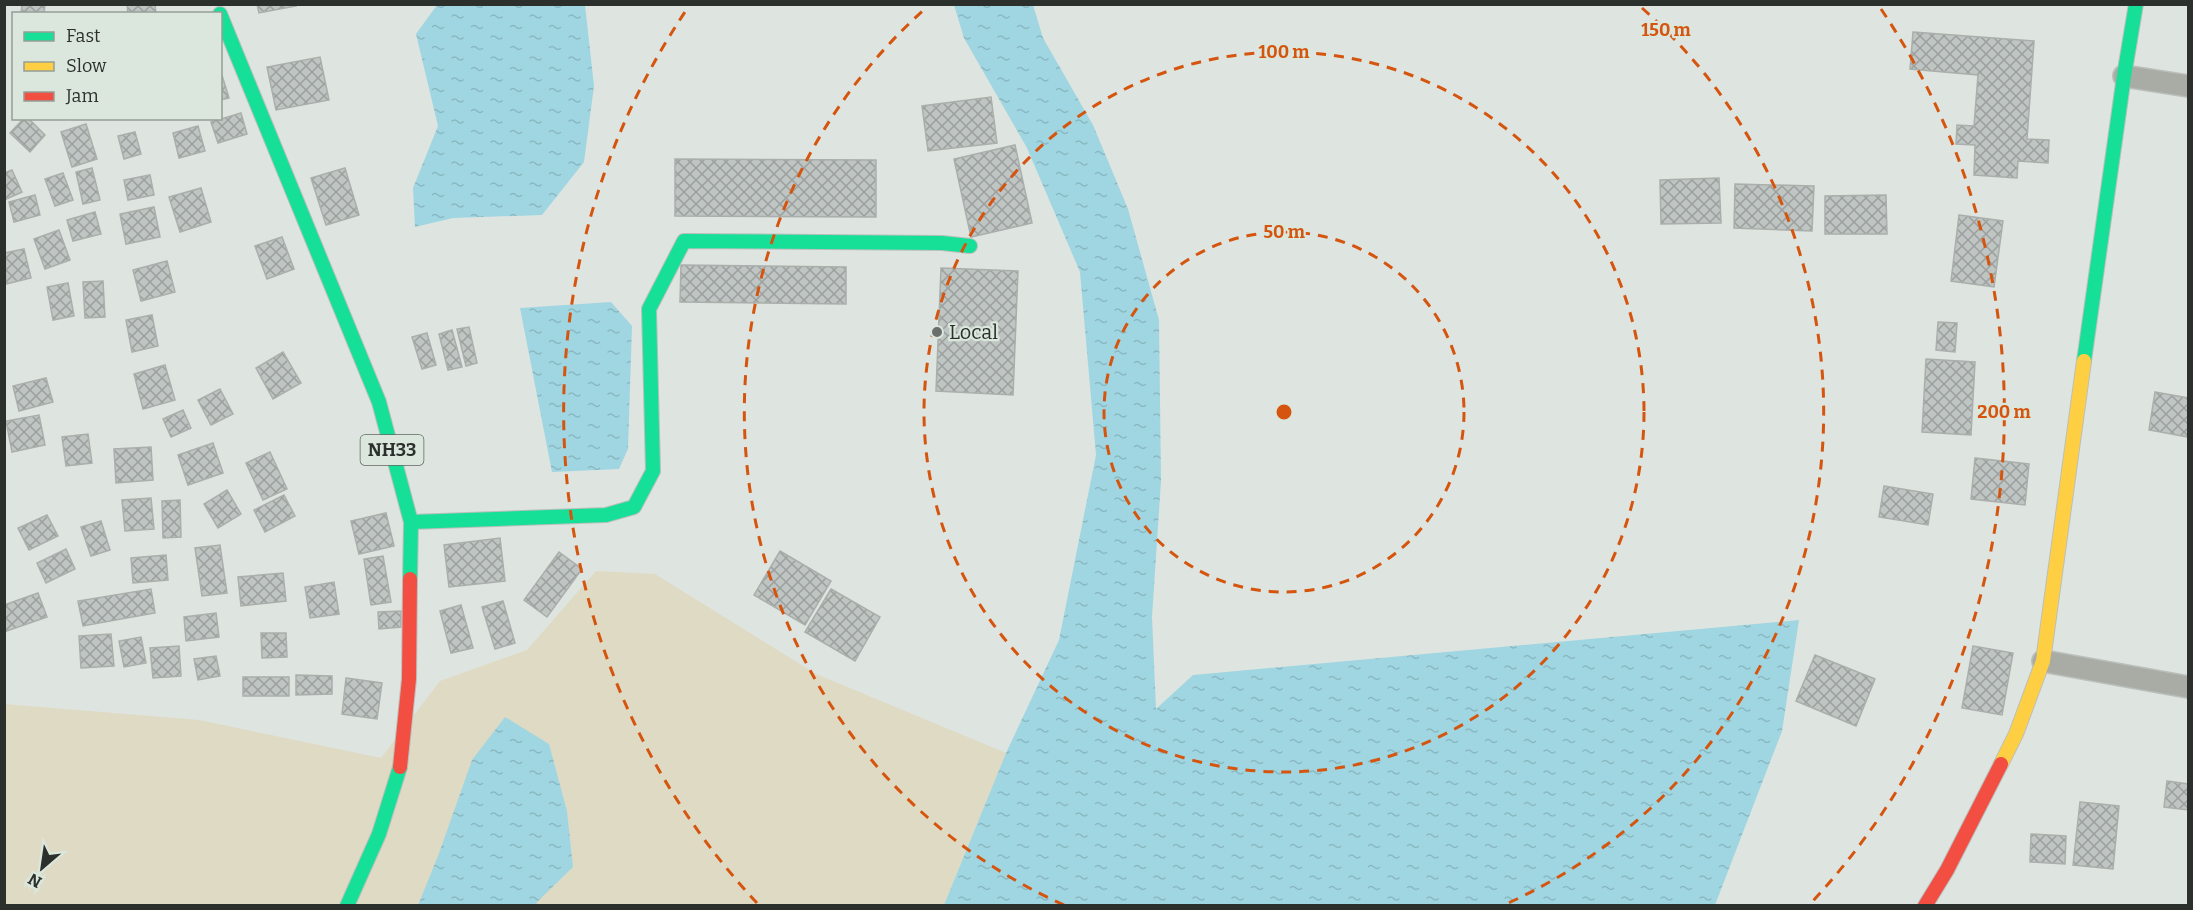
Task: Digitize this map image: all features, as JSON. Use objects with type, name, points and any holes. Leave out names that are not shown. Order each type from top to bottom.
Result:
[{"type":"main road","points":[[1924,906],[1947,870],[2016,734],[2043,661],[2136,4]]},
{"type":"main road","name":"NH33","points":[[222,19],[379,402],[411,522],[409,679],[400,766],[379,834],[347,906]]},
{"type":"main road","points":[[411,522],[606,515],[634,507],[653,471],[649,309],[684,241],[942,243],[970,246]]},
{"type":"street","points":[[2124,76],[2188,86]]},
{"type":"street","points":[[2043,661],[2188,687]]},
{"type":"shaded area","points":[[596,571],[655,574],[816,674],[1006,753],[944,905],[5,906],[4,704],[199,720],[381,758],[440,681],[527,650]]},
{"type":"water","points":[[437,5],[585,5],[594,86],[584,162],[542,215],[453,218],[415,227],[413,188],[438,126],[416,34]]},
{"type":"water","points":[[954,5],[1033,5],[1043,38],[1093,125],[1128,209],[1159,320],[1161,481],[1152,617],[1156,709],[1193,675],[1799,620],[1782,731],[1715,905],[944,905],[1006,753],[1059,640],[1096,455],[1080,272],[1027,148],[964,38]]},
{"type":"water","points":[[611,302],[632,326],[628,449],[619,469],[552,472],[520,308]]},
{"type":"water","points":[[505,717],[549,744],[567,811],[573,867],[536,905],[418,905],[472,760]]},
{"type":"building","points":[[22,4],[45,4],[44,12],[21,12]]},
{"type":"building","points":[[127,4],[155,4],[156,12],[128,12]]},
{"type":"building","points":[[257,4],[295,4],[296,6],[259,13]]},
{"type":"building","points":[[1913,32],[2034,41],[2027,139],[2049,140],[2048,163],[2018,161],[2017,178],[1974,175],[1975,145],[1956,144],[1957,125],[1974,126],[1978,75],[1910,69]]},
{"type":"building","points":[[320,57],[329,100],[276,110],[267,67]]},
{"type":"building","points":[[222,75],[229,98],[222,100]]},
{"type":"building","points":[[991,97],[997,143],[928,151],[922,106]]},
{"type":"building","points":[[241,113],[247,134],[218,143],[211,122]]},
{"type":"building","points":[[22,120],[30,120],[45,135],[30,152],[10,133]]},
{"type":"building","points":[[86,124],[97,159],[72,167],[61,132]]},
{"type":"building","points":[[198,126],[205,151],[179,158],[173,133]]},
{"type":"building","points":[[135,132],[141,154],[124,159],[118,136]]},
{"type":"building","points":[[1015,145],[1032,223],[971,237],[954,159]]},
{"type":"building","points":[[675,159],[876,160],[876,217],[675,216]]},
{"type":"building","points":[[92,168],[100,200],[83,204],[76,172]]},
{"type":"building","points":[[345,168],[359,215],[326,225],[311,178]]},
{"type":"building","points":[[12,170],[22,192],[4,200],[4,173]]},
{"type":"building","points":[[63,173],[73,200],[55,206],[45,179]]},
{"type":"building","points":[[150,175],[154,195],[128,200],[124,180]]},
{"type":"building","points":[[1719,178],[1721,223],[1661,224],[1660,180]]},
{"type":"building","points":[[1735,184],[1814,186],[1812,231],[1734,228]]},
{"type":"building","points":[[201,188],[211,222],[180,232],[169,197]]},
{"type":"building","points":[[35,195],[40,215],[14,222],[9,202]]},
{"type":"building","points":[[1886,195],[1887,234],[1825,234],[1825,196]]},
{"type":"building","points":[[154,207],[160,237],[126,244],[120,214]]},
{"type":"building","points":[[95,212],[101,234],[73,241],[67,220]]},
{"type":"building","points":[[1959,215],[2003,221],[1994,287],[1951,281]]},
{"type":"building","points":[[59,230],[70,260],[45,269],[34,239]]},
{"type":"building","points":[[282,237],[294,269],[267,279],[255,246]]},
{"type":"building","points":[[24,249],[31,278],[6,284],[4,253]]},
{"type":"building","points":[[167,261],[175,292],[141,301],[133,270]]},
{"type":"building","points":[[681,265],[846,267],[846,304],[680,302]]},
{"type":"building","points":[[941,268],[1018,271],[1013,395],[936,391]]},
{"type":"building","points":[[103,281],[105,317],[85,318],[83,282]]},
{"type":"building","points":[[68,283],[74,316],[53,320],[47,287]]},
{"type":"building","points":[[152,315],[158,346],[132,352],[126,320]]},
{"type":"building","points":[[1938,322],[1957,323],[1955,352],[1936,350]]},
{"type":"building","points":[[469,327],[477,363],[466,366],[457,329]]},
{"type":"building","points":[[452,330],[462,367],[448,370],[439,334]]},
{"type":"building","points":[[427,333],[436,365],[422,369],[412,337]]},
{"type":"building","points":[[283,352],[301,383],[273,399],[256,368]]},
{"type":"building","points":[[1926,359],[1975,362],[1971,435],[1922,432]]},
{"type":"building","points":[[165,365],[175,400],[143,409],[134,374]]},
{"type":"building","points":[[46,378],[53,402],[19,411],[13,386]]},
{"type":"building","points":[[220,389],[233,414],[211,425],[198,400]]},
{"type":"building","points":[[2155,392],[2188,398],[2188,437],[2149,430]]},
{"type":"building","points":[[183,410],[191,428],[171,437],[163,419]]},
{"type":"building","points":[[39,415],[45,445],[12,452],[6,421]]},
{"type":"building","points":[[88,434],[92,463],[66,466],[62,437]]},
{"type":"building","points":[[213,443],[223,473],[188,485],[178,455]]},
{"type":"building","points":[[151,447],[153,480],[116,483],[114,449]]},
{"type":"building","points":[[270,452],[287,489],[263,500],[246,463]]},
{"type":"building","points":[[1975,458],[2029,464],[2025,505],[1971,499]]},
{"type":"building","points":[[1884,486],[1933,494],[1928,525],[1879,517]]},
{"type":"building","points":[[227,490],[241,514],[218,528],[204,504]]},
{"type":"building","points":[[284,495],[295,516],[265,532],[254,510]]},
{"type":"building","points":[[151,498],[154,529],[125,531],[122,500]]},
{"type":"building","points":[[180,500],[181,537],[163,538],[162,501]]},
{"type":"building","points":[[386,513],[394,546],[359,554],[351,521]]},
{"type":"building","points":[[47,515],[58,536],[29,550],[18,528]]},
{"type":"building","points":[[101,521],[110,550],[91,556],[81,527]]},
{"type":"building","points":[[500,538],[505,581],[449,587],[444,545]]},
{"type":"building","points":[[220,545],[227,593],[202,596],[195,548]]},
{"type":"building","points":[[66,549],[75,569],[46,583],[37,563]]},
{"type":"building","points":[[780,551],[831,581],[805,625],[754,595]]},
{"type":"building","points":[[559,552],[582,569],[547,617],[524,600]]},
{"type":"building","points":[[166,555],[168,580],[133,583],[131,558]]},
{"type":"building","points":[[383,556],[391,602],[371,605],[364,559]]},
{"type":"building","points":[[283,573],[286,601],[241,606],[238,577]]},
{"type":"building","points":[[334,582],[339,614],[310,618],[305,587]]},
{"type":"building","points":[[151,589],[155,613],[83,626],[78,601]]},
{"type":"building","points":[[831,589],[880,617],[855,661],[805,632]]},
{"type":"building","points":[[38,593],[47,617],[4,632],[4,605]]},
{"type":"building","points":[[503,601],[515,643],[495,649],[482,607]]},
{"type":"building","points":[[461,605],[473,648],[451,653],[440,611]]},
{"type":"building","points":[[401,611],[401,627],[379,629],[378,612]]},
{"type":"building","points":[[216,613],[219,637],[186,641],[184,617]]},
{"type":"building","points":[[261,633],[286,633],[287,657],[262,658]]},
{"type":"building","points":[[111,634],[114,666],[81,668],[79,636]]},
{"type":"building","points":[[141,637],[146,663],[124,667],[119,641]]},
{"type":"building","points":[[179,646],[181,676],[153,678],[150,648]]},
{"type":"building","points":[[1973,646],[2013,653],[2002,715],[1962,708]]},
{"type":"building","points":[[1815,655],[1875,679],[1856,726],[1796,701]]},
{"type":"building","points":[[216,656],[220,676],[198,680],[194,659]]},
{"type":"building","points":[[296,675],[332,676],[332,694],[296,695]]},
{"type":"building","points":[[243,677],[289,677],[289,696],[243,696]]},
{"type":"building","points":[[346,678],[382,683],[377,719],[342,714]]},
{"type":"building","points":[[2167,781],[2188,784],[2188,810],[2164,807]]},
{"type":"building","points":[[2080,802],[2119,806],[2113,869],[2073,865]]},
{"type":"building","points":[[2031,834],[2066,836],[2065,864],[2030,862]]},
{"type":"traffic: fast","points":[[2084,361],[2136,4]]},
{"type":"traffic: fast","points":[[222,19],[379,402],[411,522],[410,579]]},
{"type":"traffic: fast","points":[[411,522],[606,515],[634,507],[653,471],[649,309],[684,241],[942,243],[970,246]]},
{"type":"traffic: fast","points":[[347,906],[379,834],[400,767]]},
{"type":"traffic: slow","points":[[2001,764],[2016,734],[2043,661],[2084,361]]},
{"type":"traffic: jam","points":[[400,767],[409,679],[410,579]]},
{"type":"traffic: jam","points":[[1925,906],[1947,870],[2001,764]]},
{"type":"place","name":"Local","points":[[937,332]]}]
